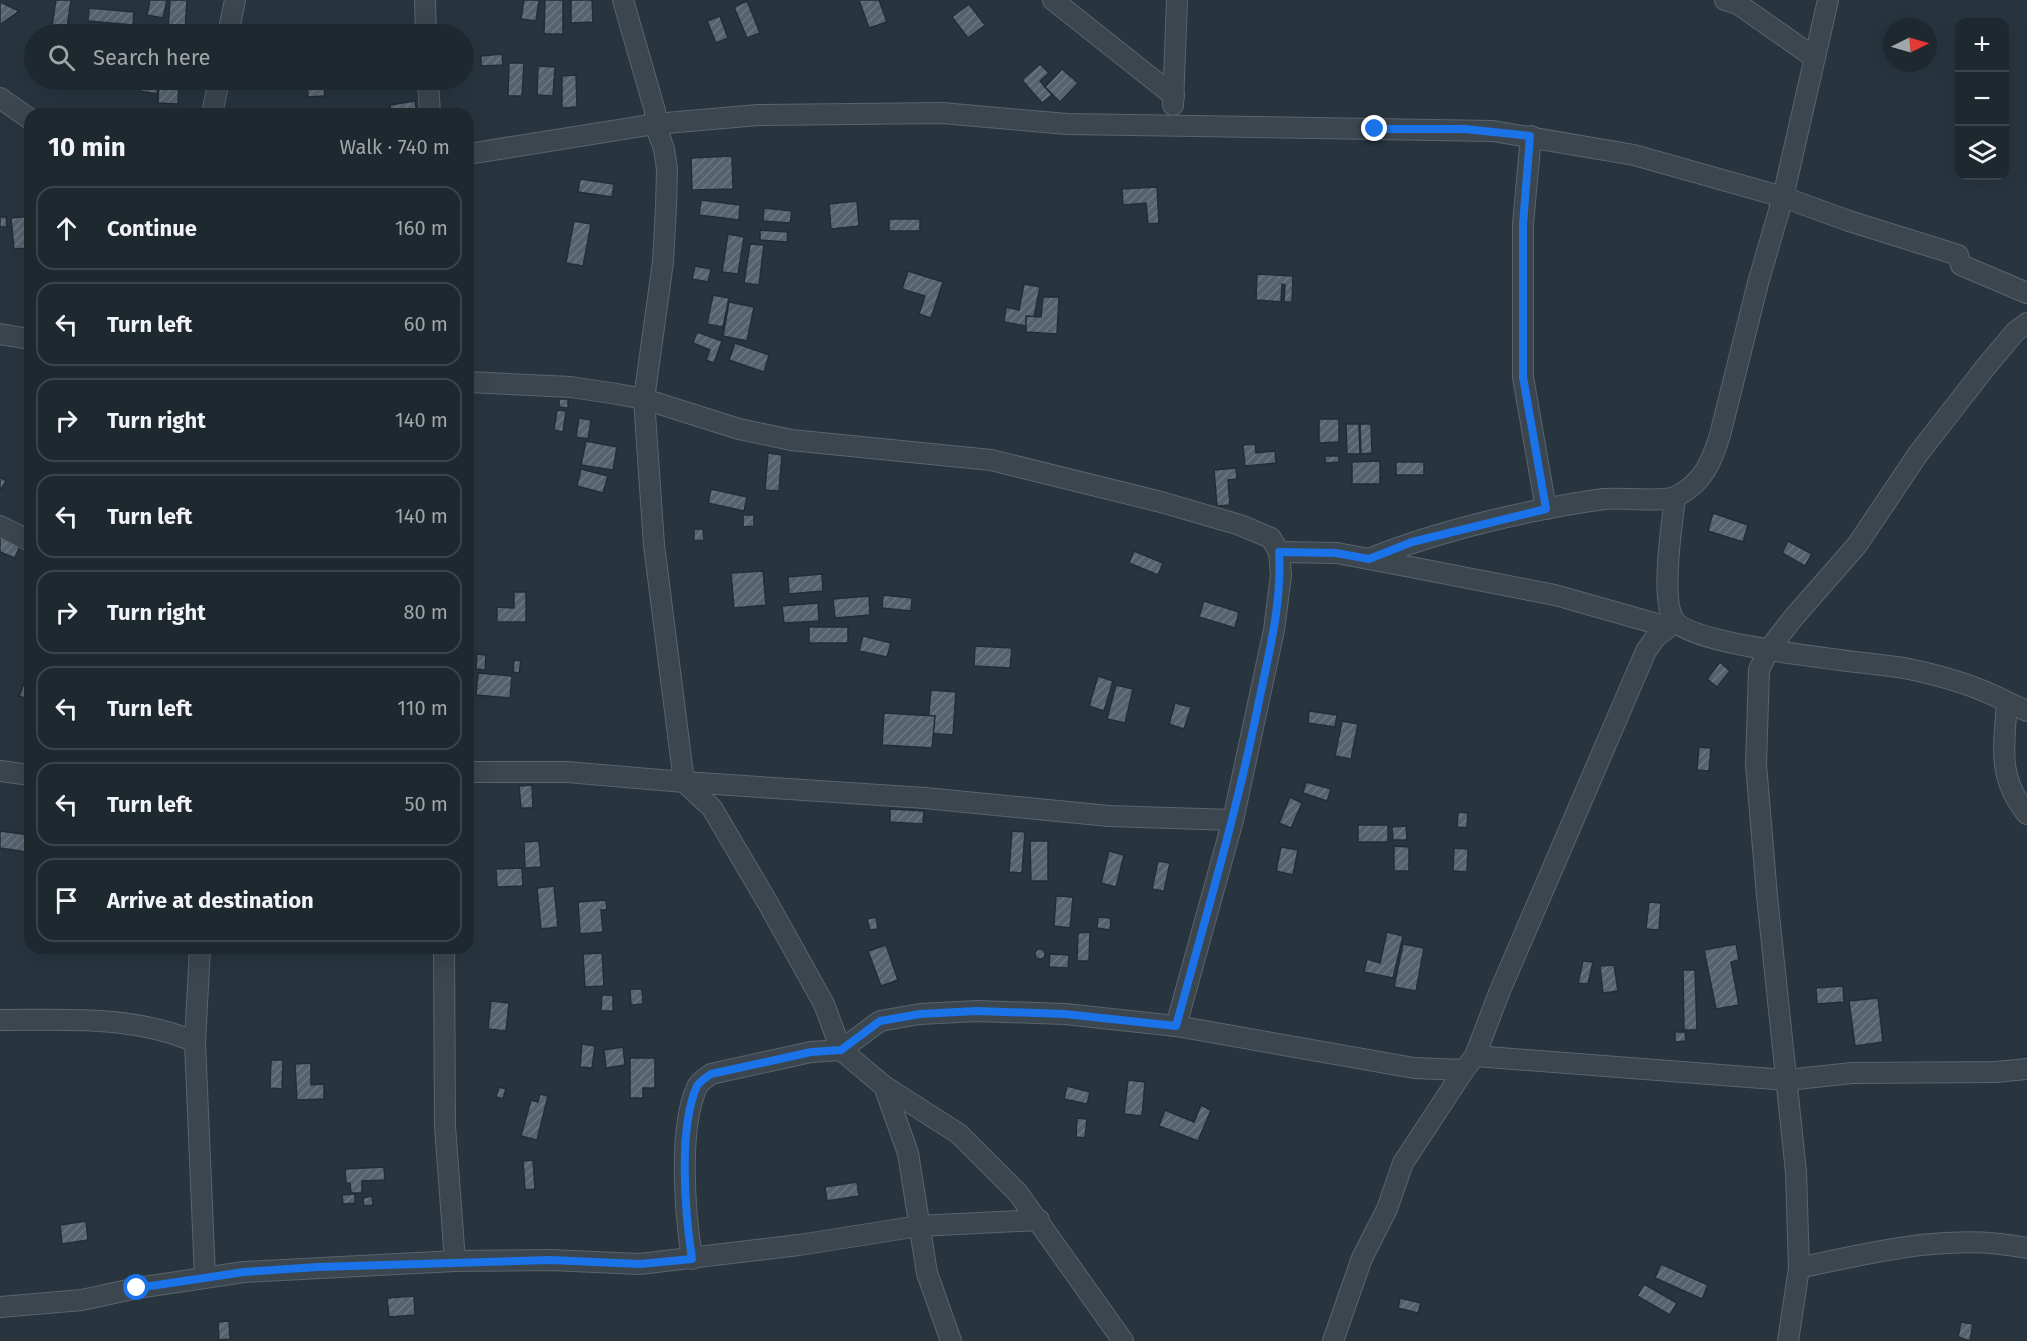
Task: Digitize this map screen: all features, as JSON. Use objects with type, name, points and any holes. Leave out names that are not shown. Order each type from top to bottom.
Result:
[{"type":"street","points":[[230,24],[235,0]]},
{"type":"street","points":[[425,0],[426,24]]},
{"type":"street","points":[[623,0],[655,111],[655,123],[667,169],[663,262],[644,399],[654,545],[684,782],[712,808],[769,905],[824,1004],[841,1050],[884,1086],[958,1134],[1018,1193],[1123,1341]]},
{"type":"street","points":[[1053,0],[1174,96]]},
{"type":"street","points":[[1170,124],[1174,96],[1177,0]]},
{"type":"street","points":[[1725,0],[1738,4],[1815,58]]},
{"type":"street","points":[[1369,559],[1412,542],[1546,509],[1606,499],[1675,498],[1700,481],[1712,459],[1783,197],[1828,0]]},
{"type":"street","points":[[213,108],[217,90]]},
{"type":"street","points":[[429,90],[430,108]]},
{"type":"street","points":[[0,98],[24,115]]},
{"type":"street","points":[[474,153],[655,123],[758,115],[942,113],[1067,124],[1465,129],[1530,136],[1634,154],[1783,197],[1860,225],[1958,255],[1961,265],[2027,293]]},
{"type":"street","points":[[1530,136],[1523,224],[1523,377],[1546,509]]},
{"type":"street","points":[[1788,1341],[1799,1268],[1796,1172],[1767,896],[1756,764],[1759,670],[1769,649],[1794,617],[1857,545],[1918,454],[1985,368],[2015,332],[2027,323]]},
{"type":"street","points":[[0,334],[24,338]]},
{"type":"street","points":[[474,382],[571,387],[644,399],[739,429],[791,440],[991,460],[1240,525],[1271,538],[1279,552],[1281,575],[1274,630],[1233,820],[1176,1026]]},
{"type":"street","points":[[1671,624],[1667,581],[1675,498]]},
{"type":"street","points":[[0,526],[24,538]]},
{"type":"street","points":[[1279,552],[1336,553],[1369,559],[1555,595],[1682,627],[1726,642],[1906,669],[1980,688],[2027,711]]},
{"type":"street","points":[[1333,1341],[1362,1258],[1387,1209],[1403,1163],[1470,1063],[1646,651],[1655,638],[1671,624]]},
{"type":"street","points":[[2007,702],[2002,756],[2011,791],[2027,814]]},
{"type":"street","points":[[0,771],[24,774]]},
{"type":"street","points":[[474,772],[567,772],[925,798],[1109,816],[1233,820]]},
{"type":"street","points":[[200,954],[195,1042],[205,1277]]},
{"type":"street","points":[[444,954],[445,1126],[456,1261]]},
{"type":"street","points":[[692,1259],[687,1226],[686,1154],[690,1109],[698,1084],[711,1074],[811,1052],[841,1050],[880,1021],[920,1014],[977,1011],[1065,1014],[1176,1026],[1414,1068],[1470,1063],[1787,1080],[1852,1073],[1996,1072],[2027,1069]]},
{"type":"street","points":[[0,1020],[132,1024],[155,1027],[195,1042]]},
{"type":"street","points":[[884,1086],[908,1153],[927,1273],[951,1341]]},
{"type":"street","points":[[0,1307],[82,1300],[244,1272],[456,1261],[550,1260],[640,1264],[692,1259],[919,1226],[1039,1220]]},
{"type":"street","points":[[1799,1268],[1943,1242],[1977,1241],[2027,1248]]},
{"type":"building","points":[[56,0],[71,0],[68,24],[52,24]]},
{"type":"building","points":[[150,0],[167,0],[163,18],[147,15]]},
{"type":"building","points":[[170,0],[187,0],[185,24],[168,24]]},
{"type":"building","points":[[524,0],[539,0],[536,21],[521,19]]},
{"type":"building","points":[[545,0],[563,0],[563,34],[544,34]]},
{"type":"building","points":[[571,0],[592,0],[593,22],[571,23]]},
{"type":"building","points":[[859,0],[879,0],[887,22],[869,28]]},
{"type":"building","points":[[747,1],[760,33],[747,38],[734,7]]},
{"type":"building","points":[[0,2],[19,11],[0,25]]},
{"type":"building","points":[[969,4],[985,25],[968,38],[952,17]]},
{"type":"building","points":[[89,8],[134,12],[133,24],[88,21]]},
{"type":"building","points":[[720,16],[728,38],[716,43],[707,21]]},
{"type":"building","points":[[502,54],[503,65],[481,66],[481,56]]},
{"type":"building","points":[[509,63],[524,63],[522,96],[508,96]]},
{"type":"building","points":[[1040,64],[1049,73],[1040,81],[1052,95],[1042,103],[1022,80]]},
{"type":"building","points":[[538,66],[555,67],[553,96],[537,95]]},
{"type":"building","points":[[1062,69],[1078,83],[1060,102],[1045,87]]},
{"type":"building","points":[[576,75],[577,107],[562,108],[562,76]]},
{"type":"building","points":[[140,90],[158,90],[157,94]]},
{"type":"building","points":[[159,90],[179,90],[178,104],[158,103]]},
{"type":"building","points":[[308,90],[324,90],[325,96],[308,97]]},
{"type":"building","points":[[415,101],[416,108],[390,108],[390,105]]},
{"type":"building","points":[[732,156],[733,189],[692,190],[691,158]]},
{"type":"building","points":[[580,179],[614,184],[612,197],[578,192]]},
{"type":"building","points":[[1157,187],[1159,223],[1148,224],[1146,203],[1123,205],[1122,189]]},
{"type":"building","points":[[701,200],[740,205],[739,220],[699,215]]},
{"type":"building","points":[[857,201],[859,226],[831,229],[829,204]]},
{"type":"building","points":[[764,208],[792,211],[790,223],[763,221]]},
{"type":"building","points":[[0,217],[6,217],[7,227],[0,227]]},
{"type":"building","points":[[24,217],[24,248],[14,249],[11,218]]},
{"type":"building","points":[[889,219],[920,219],[920,231],[889,231]]},
{"type":"building","points":[[574,221],[591,224],[583,266],[566,263]]},
{"type":"building","points":[[760,230],[788,232],[787,242],[760,240]]},
{"type":"building","points":[[728,234],[744,237],[738,274],[722,272]]},
{"type":"building","points":[[750,244],[764,245],[759,285],[744,283]]},
{"type":"building","points":[[695,266],[711,269],[708,282],[692,279]]},
{"type":"building","points":[[908,271],[943,282],[931,318],[919,314],[925,296],[902,289]]},
{"type":"building","points":[[1257,274],[1293,276],[1292,302],[1284,302],[1285,285],[1282,284],[1281,302],[1256,300]]},
{"type":"building","points":[[1024,284],[1040,287],[1032,327],[1004,322],[1006,307],[1019,310]]},
{"type":"building","points":[[713,295],[729,298],[723,327],[707,324]]},
{"type":"building","points":[[1043,297],[1059,297],[1057,334],[1026,332],[1026,316],[1041,317]]},
{"type":"building","points":[[729,302],[754,307],[747,341],[723,336]]},
{"type":"building","points":[[697,332],[722,341],[714,363],[706,360],[710,350],[693,343]]},
{"type":"building","points":[[735,343],[769,355],[764,372],[729,360]]},
{"type":"building","points":[[559,399],[568,399],[568,408],[559,407]]},
{"type":"building","points":[[557,410],[566,411],[563,432],[554,430]]},
{"type":"building","points":[[579,418],[591,420],[588,439],[576,437]]},
{"type":"building","points":[[1319,419],[1339,419],[1339,442],[1319,443]]},
{"type":"building","points":[[1346,424],[1359,424],[1360,454],[1347,454]]},
{"type":"building","points":[[1360,424],[1371,424],[1372,453],[1361,454]]},
{"type":"building","points":[[586,441],[617,447],[613,470],[581,465]]},
{"type":"building","points":[[1255,444],[1256,453],[1275,451],[1276,463],[1245,466],[1243,445]]},
{"type":"building","points":[[768,453],[782,455],[779,491],[765,490]]},
{"type":"building","points":[[1325,456],[1339,456],[1339,462],[1325,463]]},
{"type":"building","points":[[1380,461],[1380,484],[1352,484],[1352,462]]},
{"type":"building","points":[[1396,462],[1424,462],[1424,475],[1396,475]]},
{"type":"building","points":[[1236,468],[1237,479],[1228,480],[1230,505],[1217,506],[1214,470]]},
{"type":"building","points":[[581,469],[608,476],[603,493],[577,486]]},
{"type":"building","points":[[0,477],[6,481],[0,491]]},
{"type":"building","points":[[711,489],[747,497],[744,511],[708,503]]},
{"type":"building","points":[[1713,513],[1748,525],[1743,542],[1708,531]]},
{"type":"building","points":[[743,515],[754,515],[754,526],[743,527]]},
{"type":"building","points":[[694,529],[703,529],[704,540],[694,541]]},
{"type":"building","points":[[0,534],[21,543],[15,558],[0,552]]},
{"type":"building","points":[[1788,541],[1812,554],[1805,566],[1782,553]]},
{"type":"building","points":[[1134,551],[1163,563],[1158,575],[1129,563]]},
{"type":"building","points":[[763,571],[766,605],[734,608],[731,573]]},
{"type":"building","points":[[822,574],[823,591],[789,594],[788,577]]},
{"type":"building","points":[[514,592],[526,592],[526,622],[497,622],[497,607],[514,608]]},
{"type":"building","points":[[883,595],[912,598],[911,611],[882,608]]},
{"type":"building","points":[[869,596],[870,615],[835,618],[833,599]]},
{"type":"building","points":[[1204,601],[1239,612],[1235,628],[1199,617]]},
{"type":"building","points":[[818,603],[819,621],[784,623],[782,606]]},
{"type":"building","points":[[809,627],[848,627],[848,643],[809,643]]},
{"type":"building","points":[[863,636],[891,643],[887,657],[859,651]]},
{"type":"building","points":[[975,646],[1012,648],[1010,668],[974,666]]},
{"type":"building","points":[[477,654],[486,655],[485,670],[476,669]]},
{"type":"building","points":[[514,660],[521,661],[519,673],[513,672]]},
{"type":"building","points":[[1720,662],[1730,671],[1717,687],[1707,679]]},
{"type":"building","points":[[478,673],[512,676],[510,698],[476,695]]},
{"type":"building","points":[[1098,676],[1113,681],[1104,711],[1089,706]]},
{"type":"building","points":[[24,684],[24,698],[19,696]]},
{"type":"building","points":[[1116,685],[1133,689],[1125,723],[1107,719]]},
{"type":"building","points":[[931,690],[956,692],[953,735],[927,733]]},
{"type":"building","points":[[1175,703],[1191,707],[1184,729],[1169,724]]},
{"type":"building","points":[[1309,711],[1337,715],[1335,727],[1308,723]]},
{"type":"building","points":[[884,713],[935,716],[932,748],[882,745]]},
{"type":"building","points":[[1342,721],[1358,724],[1351,759],[1335,756]]},
{"type":"building","points":[[1699,747],[1711,748],[1709,771],[1697,770]]},
{"type":"building","points":[[1306,782],[1331,789],[1327,801],[1303,793]]},
{"type":"building","points":[[532,785],[533,808],[521,808],[519,786]]},
{"type":"building","points":[[1290,797],[1302,803],[1291,828],[1279,823]]},
{"type":"building","points":[[890,809],[924,811],[923,824],[890,822]]},
{"type":"building","points":[[1458,812],[1468,813],[1467,828],[1457,827]]},
{"type":"building","points":[[1358,825],[1388,825],[1388,842],[1358,842]]},
{"type":"building","points":[[1406,826],[1407,840],[1393,840],[1392,827]]},
{"type":"building","points":[[0,831],[24,834],[24,852],[0,848]]},
{"type":"building","points":[[1012,831],[1025,832],[1022,873],[1009,872]]},
{"type":"building","points":[[539,841],[541,867],[525,868],[524,842]]},
{"type":"building","points":[[1030,841],[1048,841],[1048,881],[1031,881]]},
{"type":"building","points":[[1394,846],[1409,847],[1409,871],[1394,871]]},
{"type":"building","points":[[1281,847],[1298,850],[1293,875],[1276,871]]},
{"type":"building","points":[[1454,848],[1468,849],[1467,872],[1453,871]]},
{"type":"building","points":[[1109,851],[1124,855],[1116,887],[1101,883]]},
{"type":"building","points":[[1158,861],[1170,863],[1164,891],[1152,889]]},
{"type":"building","points":[[522,868],[523,886],[497,887],[496,869]]},
{"type":"building","points":[[554,886],[558,927],[541,929],[537,888]]},
{"type":"building","points":[[1056,896],[1073,897],[1070,928],[1054,926]]},
{"type":"building","points":[[606,900],[607,910],[601,910],[603,932],[580,934],[578,902]]},
{"type":"building","points":[[1649,902],[1661,903],[1659,930],[1646,929]]},
{"type":"building","points":[[876,917],[878,929],[870,930],[867,919]]},
{"type":"building","points":[[1098,917],[1111,918],[1110,930],[1097,928]]},
{"type":"building","points":[[1090,932],[1089,961],[1077,961],[1078,933]]},
{"type":"building","points":[[1387,932],[1403,936],[1393,978],[1364,972],[1367,959],[1380,963]]},
{"type":"building","points":[[1403,944],[1424,948],[1416,991],[1394,987]]},
{"type":"building","points":[[1736,944],[1739,960],[1731,962],[1739,1005],[1716,1009],[1704,950]]},
{"type":"building","points":[[886,945],[898,980],[881,986],[868,951]]},
{"type":"building","points":[[1040,949],[1044,950],[1044,958],[1040,959],[1036,958],[1035,954],[1036,950]]},
{"type":"building","points":[[602,953],[604,986],[585,987],[583,954]]},
{"type":"building","points":[[1050,954],[1069,955],[1068,968],[1049,967]]},
{"type":"building","points":[[1583,961],[1593,962],[1588,984],[1578,983]]},
{"type":"building","points":[[1614,965],[1618,991],[1603,993],[1600,966]]},
{"type":"building","points":[[1683,970],[1695,970],[1697,1030],[1684,1030]]},
{"type":"building","points":[[1843,986],[1844,1002],[1817,1004],[1816,988]]},
{"type":"building","points":[[630,989],[642,989],[643,1004],[631,1005]]},
{"type":"building","points":[[602,995],[613,995],[613,1011],[601,1011]]},
{"type":"building","points":[[1878,998],[1883,1042],[1855,1046],[1849,1001]]},
{"type":"building","points":[[491,1001],[509,1003],[506,1031],[488,1029]]},
{"type":"building","points":[[1675,1032],[1685,1032],[1686,1041],[1675,1042]]},
{"type":"building","points":[[582,1044],[595,1046],[592,1068],[580,1067]]},
{"type":"building","points":[[623,1047],[625,1065],[606,1068],[604,1050]]},
{"type":"building","points":[[630,1058],[655,1058],[655,1088],[643,1088],[643,1098],[630,1098]]},
{"type":"building","points":[[271,1060],[283,1060],[282,1089],[270,1088]]},
{"type":"building","points":[[311,1063],[311,1085],[324,1084],[324,1099],[297,1100],[295,1064]]},
{"type":"building","points":[[1128,1080],[1145,1082],[1142,1116],[1124,1114]]},
{"type":"building","points":[[1067,1086],[1090,1092],[1087,1104],[1064,1099]]},
{"type":"building","points":[[499,1087],[506,1089],[503,1099],[496,1097]]},
{"type":"building","points":[[540,1094],[548,1096],[537,1140],[521,1136],[531,1100],[538,1102]]},
{"type":"building","points":[[1201,1105],[1211,1110],[1198,1141],[1159,1126],[1165,1110],[1194,1122]]},
{"type":"building","points":[[1077,1118],[1087,1119],[1085,1138],[1076,1137]]},
{"type":"building","points":[[533,1160],[535,1189],[525,1190],[523,1161]]},
{"type":"building","points":[[384,1167],[385,1180],[362,1181],[362,1193],[351,1193],[350,1183],[346,1183],[345,1169]]},
{"type":"building","points":[[857,1182],[859,1196],[827,1201],[825,1187]]},
{"type":"building","points":[[355,1194],[355,1203],[343,1204],[342,1195]]},
{"type":"building","points":[[372,1196],[373,1205],[364,1206],[363,1198]]},
{"type":"building","points":[[86,1221],[88,1240],[62,1244],[60,1225]]},
{"type":"building","points":[[1661,1264],[1708,1285],[1702,1299],[1655,1278]]},
{"type":"building","points":[[1644,1284],[1677,1303],[1670,1315],[1637,1296]]},
{"type":"building","points":[[414,1296],[415,1315],[389,1317],[387,1298]]},
{"type":"building","points":[[1400,1298],[1421,1303],[1418,1313],[1398,1308]]},
{"type":"building","points":[[229,1321],[230,1339],[219,1340],[218,1322]]},
{"type":"building","points":[[1961,1322],[1973,1324],[1970,1341],[1958,1337]]},
{"type":"route","points":[[137,1288],[244,1272],[318,1267],[456,1261],[550,1260],[640,1264],[692,1259],[687,1226],[686,1154],[690,1109],[698,1084],[711,1074],[811,1052],[841,1050],[880,1021],[920,1014],[977,1011],[1065,1014],[1176,1026],[1233,820],[1256,718],[1274,630],[1281,575],[1279,552],[1336,553],[1369,559],[1412,542],[1546,509],[1527,411],[1523,377],[1523,224],[1530,136],[1465,129],[1375,129]]}]
